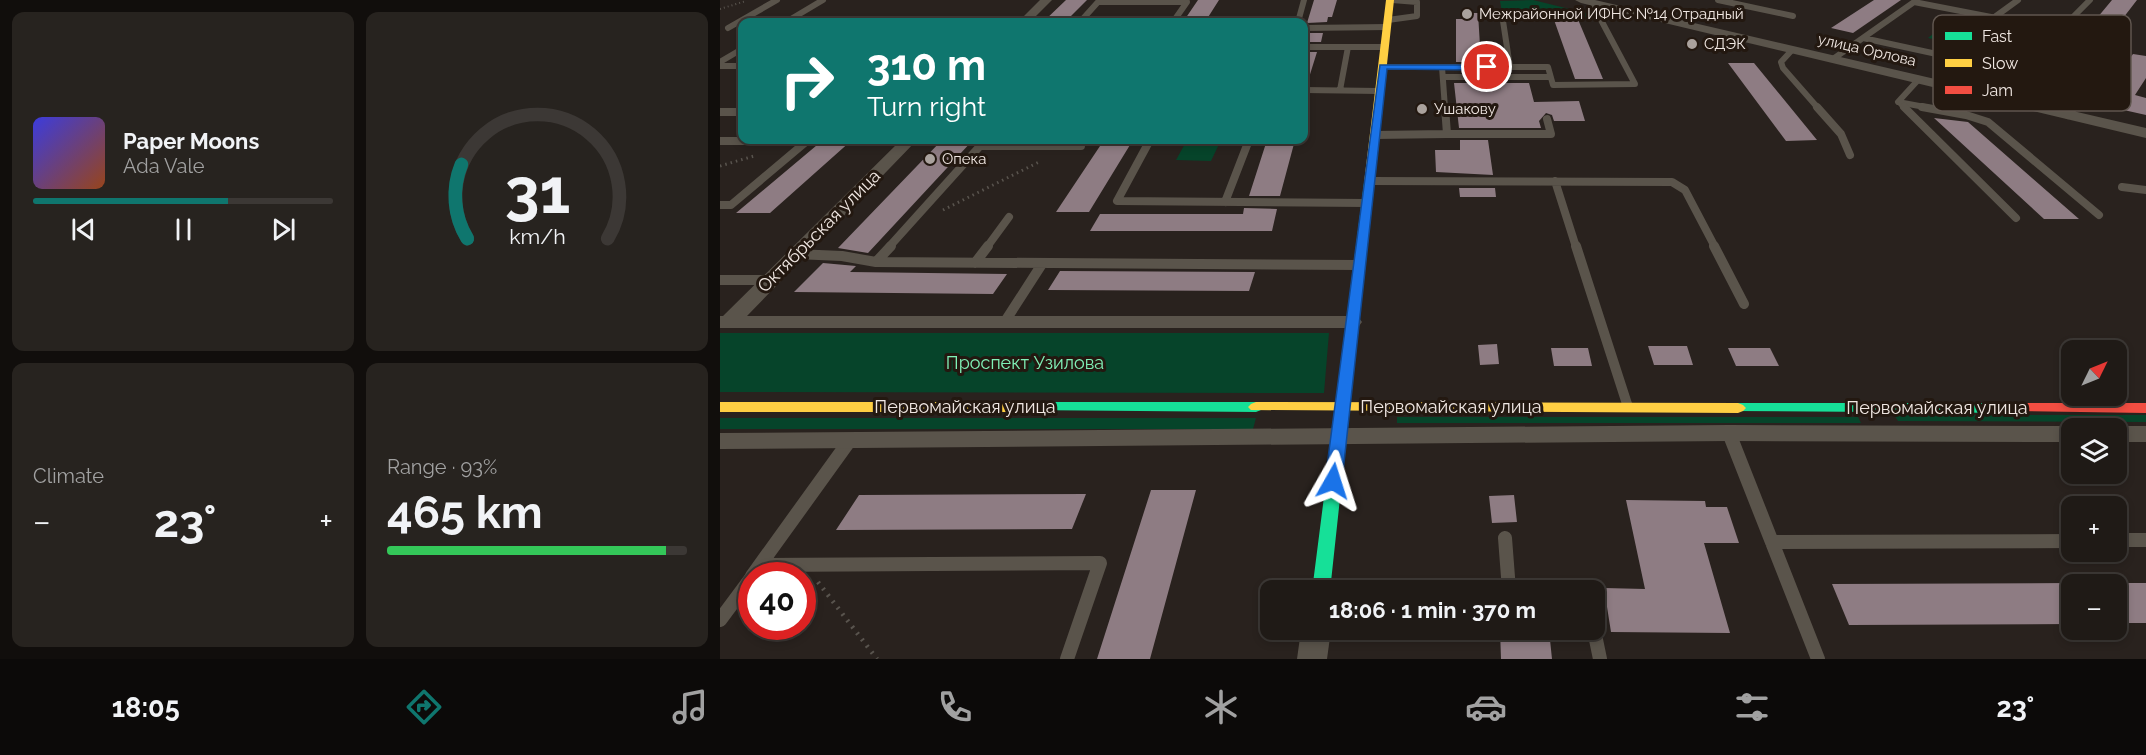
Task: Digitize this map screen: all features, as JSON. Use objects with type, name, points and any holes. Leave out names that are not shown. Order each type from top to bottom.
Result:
[{"type":"street","points":[[1028,18],[1046,0]]},
{"type":"street","points":[[1322,580],[1391,0]]},
{"type":"street","name":"улица Орлова","points":[[1587,1],[1933,84]]},
{"type":"street","name":"улица Орлова","points":[[2051,111],[2146,133]]},
{"type":"street","name":"Октябрьская улица","points":[[724,322],[770,280],[905,144]]},
{"type":"street","points":[[724,322],[1352,322]]},
{"type":"street","name":"Первомайская улица","points":[[720,407],[2146,408]]},
{"type":"street","points":[[1859,408],[1874,434]]},
{"type":"street","name":"Первомайская улица","points":[[720,441],[1729,433],[2061,434]]},
{"type":"street","points":[[2127,434],[2146,434]]},
{"type":"street","points":[[1312,659],[1315,640]]},
{"type":"lane","points":[[746,18],[777,0]]},
{"type":"lane","points":[[793,18],[823,0]]},
{"type":"lane","points":[[1299,18],[1304,0]]},
{"type":"lane","points":[[1308,28],[1388,24],[1417,16],[1417,2],[1391,0]]},
{"type":"lane","points":[[1718,0],[1793,16]]},
{"type":"lane","points":[[1997,15],[2018,0]]},
{"type":"lane","points":[[2075,15],[2090,0]]},
{"type":"lane","points":[[1383,67],[1548,67],[1553,85],[1635,84],[1587,1]]},
{"type":"lane","points":[[1084,18],[1098,2],[1187,2],[1176,18]]},
{"type":"lane","points":[[1833,59],[1914,2],[1991,15]]},
{"type":"lane","points":[[1503,21],[1510,67]]},
{"type":"lane","points":[[728,28],[738,22]]},
{"type":"lane","points":[[720,28],[738,28]]},
{"type":"lane","points":[[1335,46],[1340,28]]},
{"type":"lane","points":[[1863,38],[1933,53]]},
{"type":"lane","points":[[1308,47],[1385,46]]},
{"type":"lane","points":[[1340,90],[1348,47]]},
{"type":"lane","points":[[1792,50],[1780,62],[1783,68],[1841,134],[1850,156]]},
{"type":"lane","points":[[720,64],[738,52]]},
{"type":"lane","points":[[720,64],[738,66]]},
{"type":"lane","points":[[1442,67],[1447,134]]},
{"type":"lane","points":[[1443,77],[1550,76]]},
{"type":"lane","points":[[1898,102],[1918,80]]},
{"type":"lane","points":[[1308,90],[1379,91]]},
{"type":"lane","points":[[1898,102],[1933,109]]},
{"type":"lane","points":[[1898,102],[2016,218]]},
{"type":"lane","points":[[1945,111],[1988,122],[2099,215]]},
{"type":"lane","points":[[2068,115],[2071,111]]},
{"type":"lane","points":[[720,112],[738,112]]},
{"type":"lane","points":[[1376,135],[1551,134],[1547,119]]},
{"type":"lane","points":[[720,141],[738,141]]},
{"type":"lane","points":[[720,205],[731,205],[803,144]]},
{"type":"lane","points":[[1148,144],[1117,201],[1366,204]]},
{"type":"lane","points":[[1225,202],[1247,144]]},
{"type":"lane","points":[[876,262],[980,146],[1081,146]]},
{"type":"lane","points":[[1370,181],[1657,181],[1678,185],[1685,190],[1744,304]]},
{"type":"lane","points":[[1555,181],[1628,407]]},
{"type":"lane","points":[[2122,187],[2146,190]]},
{"type":"lane","points":[[975,263],[1009,217]]},
{"type":"lane","points":[[795,254],[842,256],[876,262],[1359,265]]},
{"type":"lane","points":[[1004,323],[1042,264]]},
{"type":"lane","points":[[720,280],[770,280]]},
{"type":"lane","points":[[1729,433],[1818,659]]},
{"type":"lane","points":[[763,562],[849,440]]},
{"type":"lane","points":[[1506,538],[1508,580]]},
{"type":"lane","points":[[2127,540],[2146,540]]},
{"type":"lane","points":[[1772,542],[2061,541]]},
{"type":"lane","points":[[816,565],[1100,563],[1067,659]]},
{"type":"lane","points":[[720,620],[738,596]]},
{"type":"lane","points":[[1596,640],[1600,659]]},
{"type":"path","points":[[720,9],[750,0]]},
{"type":"path","points":[[907,228],[1071,146]]},
{"type":"path","points":[[816,579],[878,659]]},
{"type":"green space","points":[[1533,0],[1597,17],[1503,18],[1500,1]]},
{"type":"green space","points":[[1185,144],[1219,144],[1211,161],[1176,160]]},
{"type":"green space","name":"Проспект Узилова","points":[[720,333],[1329,333],[1324,393],[720,392]]},
{"type":"green space","points":[[1894,415],[2146,415],[2146,422],[2127,422],[2127,418],[2061,418],[2061,422],[1898,421]]},
{"type":"green space","points":[[1397,417],[1858,417],[1861,423],[1397,423]]},
{"type":"green space","points":[[720,418],[1256,418],[1253,429],[720,429]]},
{"type":"building","points":[[1066,0],[1087,0],[1069,18],[1047,18]]},
{"type":"building","points":[[1198,0],[1219,0],[1208,18],[1186,18]]},
{"type":"building","points":[[1314,0],[1337,0],[1332,17],[1328,17],[1327,22],[1308,23]]},
{"type":"building","points":[[1874,0],[1901,0],[1853,33],[1831,28]]},
{"type":"building","points":[[2112,0],[2137,0],[2125,15],[2100,15]]},
{"type":"building","points":[[1462,13],[1478,13],[1481,62],[1456,62],[1456,19],[1462,19]]},
{"type":"building","points":[[1553,17],[1577,17],[1603,79],[1575,79]]},
{"type":"building","points":[[1308,33],[1323,33],[1321,42],[1308,42]]},
{"type":"building","points":[[1308,52],[1317,52],[1308,81]]},
{"type":"building","points":[[2133,54],[2146,56],[2146,78],[2135,95],[2146,98],[2146,115],[2128,111],[2131,111],[2131,57]]},
{"type":"building","points":[[1728,63],[1754,63],[1817,140],[1786,141]]},
{"type":"building","points":[[1454,83],[1529,83],[1534,102],[1579,101],[1585,121],[1554,121],[1552,115],[1546,113],[1539,121],[1541,128],[1459,128]]},
{"type":"building","points":[[1934,118],[1968,122],[2079,219],[2044,219]]},
{"type":"building","points":[[1460,140],[1488,140],[1493,175],[1436,172],[1435,150],[1460,150]]},
{"type":"building","points":[[818,144],[848,144],[770,213],[736,213]]},
{"type":"building","points":[[938,144],[969,144],[868,253],[838,248]]},
{"type":"building","points":[[1101,144],[1131,144],[1089,212],[1056,212]]},
{"type":"building","points":[[1266,144],[1294,144],[1280,196],[1249,196]]},
{"type":"building","points":[[1459,188],[1495,188],[1496,197],[1460,197]]},
{"type":"building","points":[[1244,208],[1277,209],[1272,231],[1090,231],[1100,214],[1243,214]]},
{"type":"building","points":[[823,263],[856,266],[850,272],[1007,274],[993,294],[794,292]]},
{"type":"building","points":[[1060,271],[1255,272],[1249,291],[1048,290]]},
{"type":"building","points":[[1497,344],[1499,364],[1480,365],[1478,345]]},
{"type":"building","points":[[1648,346],[1687,346],[1693,365],[1654,365]]},
{"type":"building","points":[[1551,348],[1588,348],[1592,366],[1554,366]]},
{"type":"building","points":[[1728,348],[1770,348],[1779,366],[1736,366]]},
{"type":"building","points":[[1151,490],[1196,490],[1150,659],[1097,659]]},
{"type":"building","points":[[1086,494],[1072,529],[836,530],[859,495]]},
{"type":"building","points":[[1514,495],[1517,522],[1492,523],[1489,496]]},
{"type":"building","points":[[1626,500],[1705,501],[1706,507],[1727,507],[1739,543],[1704,543],[1730,633],[1611,632],[1605,588],[1645,589]]},
{"type":"building","points":[[2061,583],[2061,624],[1849,625],[1832,584]]},
{"type":"building","points":[[2127,583],[2146,583],[2146,623],[2127,623]]},
{"type":"building","points":[[1500,640],[1550,640],[1552,659],[1501,659]]},
{"type":"traffic: fast","points":[[1322,580],[1369,183]]},
{"type":"traffic: fast","points":[[1028,407],[1256,407]]},
{"type":"traffic: fast","points":[[1738,408],[2016,408]]},
{"type":"traffic: slow","points":[[1369,183],[1390,0]]},
{"type":"traffic: slow","points":[[720,407],[1028,407]]},
{"type":"traffic: slow","points":[[1256,407],[1738,408]]},
{"type":"traffic: jam","points":[[2016,408],[2146,408]]},
{"type":"place","name":"Межрайонной ИФНС №14 Отрадный","points":[[1467,14]]},
{"type":"place","name":"СДЭК","points":[[1692,44]]},
{"type":"place","name":"Ушакову","points":[[1422,109]]},
{"type":"place","name":"Опека","points":[[930,159]]},
{"type":"route","points":[[1333,481],[1383,67],[1487,67]]}]
